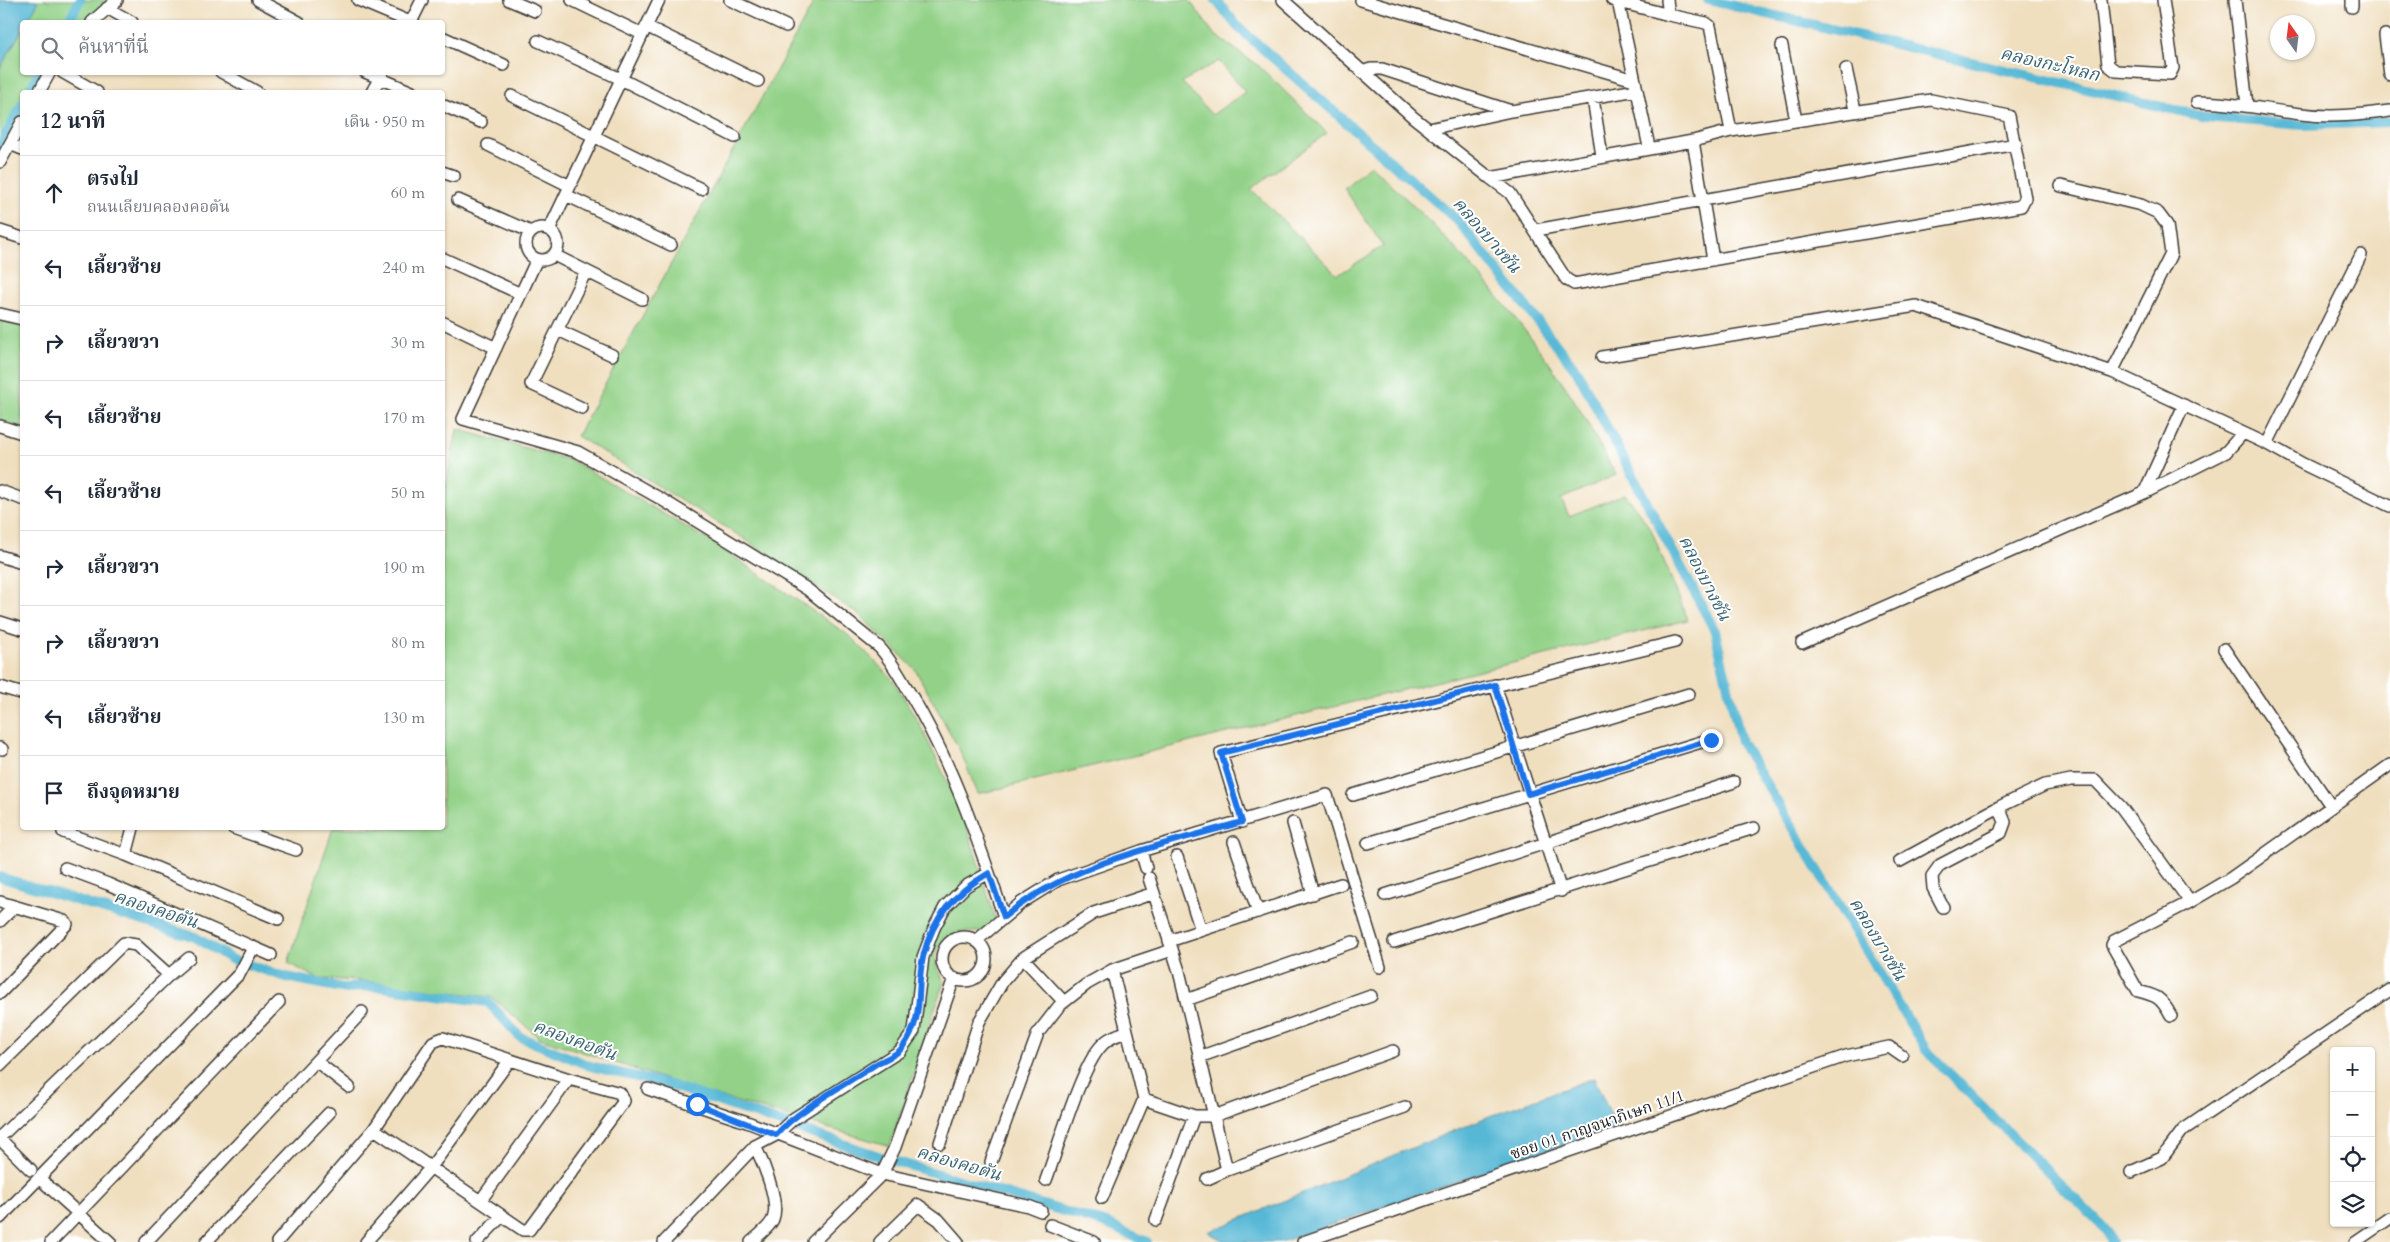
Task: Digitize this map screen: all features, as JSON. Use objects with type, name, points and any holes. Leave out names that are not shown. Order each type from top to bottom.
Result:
[{"type":"street","points":[[94,20],[117,0]]},
{"type":"street","points":[[258,0],[295,20]]},
{"type":"street","points":[[358,0],[405,20]]},
{"type":"street","points":[[411,20],[422,0]]},
{"type":"street","points":[[509,0],[535,11]]},
{"type":"street","points":[[572,0],[758,81]]},
{"type":"street","points":[[549,230],[659,0]]},
{"type":"street","points":[[730,0],[786,26]]},
{"type":"street","points":[[1283,0],[1362,72],[1429,129],[1490,178],[1510,193],[1536,230],[1566,279],[1574,284],[2021,206],[2025,198],[2010,116],[1931,100],[1855,110],[1731,131],[1693,141],[1648,147],[1490,178]]},
{"type":"street","points":[[1361,0],[1635,85]]},
{"type":"street","points":[[2101,0],[2108,65],[2116,71],[2170,74],[2173,68],[2164,0]]},
{"type":"street","points":[[2235,0],[2247,105]]},
{"type":"street","points":[[1648,147],[1615,1],[1668,7],[1710,26],[1731,131]]},
{"type":"street","points":[[107,8],[128,20]]},
{"type":"street","points":[[2386,35],[2390,75]]},
{"type":"street","points":[[445,38],[504,65]]},
{"type":"street","points":[[538,41],[621,79],[735,137]]},
{"type":"street","points":[[1782,46],[1796,120]]},
{"type":"street","points":[[1362,72],[1371,69],[1382,69],[1511,111]]},
{"type":"street","points":[[1846,69],[1855,110]]},
{"type":"street","points":[[39,90],[48,75]]},
{"type":"street","points":[[67,75],[94,90]]},
{"type":"street","points":[[226,75],[253,90]]},
{"type":"street","points":[[373,90],[381,76],[408,90]]},
{"type":"street","points":[[1429,129],[1635,85]]},
{"type":"street","points":[[512,96],[701,188]]},
{"type":"street","points":[[2197,102],[2247,105],[2322,116],[2346,116],[2390,111]]},
{"type":"street","points":[[1594,105],[1602,156]]},
{"type":"street","points":[[445,106],[481,122]]},
{"type":"street","points":[[0,162],[20,126]]},
{"type":"street","points":[[1693,141],[1714,260]]},
{"type":"street","points":[[10,144],[20,148]]},
{"type":"street","points":[[1536,230],[2016,144]]},
{"type":"street","points":[[488,145],[671,245]]},
{"type":"street","points":[[445,173],[454,176]]},
{"type":"street","points":[[2061,186],[2145,207],[2158,213],[2167,225],[2171,254],[2112,372]]},
{"type":"street","points":[[458,200],[531,232]]},
{"type":"street","points":[[541,228],[549,230],[557,240],[558,245],[554,255],[545,260],[531,256],[526,247],[526,241],[531,232],[541,228]]},
{"type":"street","points":[[0,230],[20,237]]},
{"type":"street","points":[[554,255],[642,299]]},
{"type":"street","points":[[2268,444],[2360,255]]},
{"type":"street","points":[[445,259],[521,294]]},
{"type":"street","points":[[537,259],[463,419],[578,452],[661,499],[807,589],[884,653],[929,728],[966,805],[1004,917]]},
{"type":"street","points":[[582,408],[531,384],[586,271]]},
{"type":"street","points":[[1602,357],[1916,306],[2112,372],[2268,444],[2303,464],[2390,506]]},
{"type":"street","points":[[0,314],[20,319]]},
{"type":"street","points":[[445,323],[496,348]]},
{"type":"street","points":[[558,330],[612,355]]},
{"type":"street","points":[[2144,493],[2184,405]]},
{"type":"street","points":[[0,426],[20,432]]},
{"type":"street","points":[[1802,643],[2144,493],[2226,452],[2243,434]]},
{"type":"street","points":[[0,491],[20,498]]},
{"type":"street","points":[[0,556],[20,562]]},
{"type":"street","points":[[0,622],[20,628]]},
{"type":"street","points":[[1242,822],[1221,753],[1675,642]]},
{"type":"street","points":[[2224,649],[2331,806]]},
{"type":"street","points":[[1495,685],[1528,794],[1561,891]]},
{"type":"street","points":[[0,686],[20,693]]},
{"type":"street","points":[[1353,795],[1689,694]]},
{"type":"street","points":[[1368,843],[1711,740]]},
{"type":"street","points":[[2171,1016],[2165,1004],[2157,996],[2138,991],[2112,945],[2114,941],[2190,902],[2231,878],[2390,765]]},
{"type":"street","points":[[1900,861],[1999,807],[2045,785],[2071,780],[2094,780],[2105,788],[2121,807],[2190,902]]},
{"type":"street","points":[[1385,895],[1734,782]]},
{"type":"street","points":[[976,940],[1021,903],[1058,880],[1141,851],[1327,795],[1380,967]]},
{"type":"street","points":[[1943,907],[1933,888],[1932,876],[1940,865],[2001,833],[2004,822],[1999,807]]},
{"type":"street","points":[[1293,823],[1313,894]]},
{"type":"street","points":[[1394,942],[1561,891],[1754,828]]},
{"type":"street","points":[[126,855],[132,830]]},
{"type":"street","points":[[239,830],[296,850]]},
{"type":"street","points":[[63,832],[126,855],[278,919]]},
{"type":"street","points":[[1234,842],[1258,912]]},
{"type":"street","points":[[1141,851],[1171,945],[1186,1000],[1227,1170]]},
{"type":"street","points":[[1177,857],[1201,930]]},
{"type":"street","points":[[65,868],[134,895],[271,955]]},
{"type":"street","points":[[664,1242],[755,1146],[779,1132],[793,1119],[900,1051],[914,1031],[923,958],[934,928],[945,907],[966,886],[989,873]]},
{"type":"street","points":[[991,1162],[1038,1033],[1064,1002],[1087,984],[1112,970],[1201,930],[1341,884]]},
{"type":"street","points":[[940,1143],[979,1022],[1003,981],[1023,958],[1094,913],[1154,893]]},
{"type":"street","points":[[0,902],[64,921],[66,926],[0,993]]},
{"type":"street","points":[[0,921],[14,907]]},
{"type":"street","points":[[965,937],[976,940],[983,947],[986,956],[985,965],[980,973],[972,979],[954,978],[945,970],[942,959],[945,947],[954,939],[965,937]]},
{"type":"street","points":[[1186,1000],[1353,942]]},
{"type":"street","points":[[0,1065],[124,943],[136,944],[169,975]]},
{"type":"street","points":[[0,1218],[35,1174],[240,973],[253,948]]},
{"type":"street","points":[[110,1242],[35,1174],[0,1138],[169,975],[190,958]]},
{"type":"street","points":[[1023,958],[1064,1002]]},
{"type":"street","points":[[1102,1198],[1144,1099],[1112,970]]},
{"type":"street","points":[[813,1242],[884,1171],[895,1147],[954,978]]},
{"type":"street","points":[[2130,1172],[2162,1158],[2183,1130],[2390,990]]},
{"type":"street","points":[[1199,1057],[1371,996]]},
{"type":"street","points":[[51,1242],[279,1002]]},
{"type":"street","points":[[146,1242],[362,1012]]},
{"type":"street","points":[[1046,1180],[1089,1063],[1102,1044],[1126,1032]]},
{"type":"street","points":[[277,1242],[374,1129],[433,1042],[438,1038],[620,1094],[624,1101],[530,1230],[523,1230],[374,1129]]},
{"type":"street","name":"ซอย 01 กาญจนาภิเษก 11/1","points":[[1303,1242],[1846,1056],[1889,1047],[1902,1056]]},
{"type":"street","points":[[1144,1099],[1194,1116],[1214,1116],[1393,1051]]},
{"type":"street","points":[[366,1242],[431,1167],[510,1060]]},
{"type":"street","points":[[316,1061],[349,1087]]},
{"type":"street","points":[[481,1200],[569,1079]]},
{"type":"street","points":[[648,1090],[779,1132],[884,1171],[1028,1206],[1041,1211]]},
{"type":"street","points":[[1207,1179],[1227,1170],[1405,1107]]},
{"type":"street","points":[[206,1242],[329,1113]]},
{"type":"street","points":[[1156,1220],[1194,1116]]},
{"type":"street","points":[[752,1242],[773,1220],[774,1211],[765,1168],[755,1146]]},
{"type":"street","points":[[880,1242],[918,1205],[939,1220],[958,1242]]},
{"type":"street","points":[[477,1242],[502,1216]]},
{"type":"street","points":[[2356,1242],[2390,1218]]},
{"type":"street","points":[[1050,1225],[1094,1242]]},
{"type":"green space","points":[[0,0],[114,0],[90,20],[20,20],[20,75],[42,75],[30,90],[20,90],[20,108],[0,150]]},
{"type":"green space","points":[[815,0],[1189,0],[1214,34],[1260,67],[1327,133],[1251,189],[1338,275],[1383,246],[1344,188],[1370,165],[1423,215],[1473,268],[1542,353],[1577,405],[1616,475],[1561,499],[1569,516],[1625,494],[1651,529],[1688,620],[978,794],[960,751],[915,669],[858,614],[743,538],[577,436]],"holes":[[[1219,61],[1245,92],[1212,115],[1182,82]]]},
{"type":"green space","points":[[0,320],[20,325],[20,427],[0,422]]},
{"type":"green space","points":[[457,429],[569,460],[715,544],[851,637],[893,680],[919,723],[963,814],[996,921],[980,932],[958,932],[942,942],[936,953],[936,966],[944,981],[890,1146],[710,1094],[540,1038],[491,997],[365,981],[319,979],[288,963],[332,830],[445,830],[445,492]]},
{"type":"water","points":[[0,0],[36,0],[38,3],[28,20],[20,20],[20,33],[0,68]]},
{"type":"water","points":[[1594,1078],[1616,1127],[1281,1242],[1225,1242],[1208,1232],[1492,1115]]},
{"type":"waterway","points":[[69,20],[80,0]]},
{"type":"waterway","name":"คลองบางชัน","points":[[1216,0],[1237,26],[1458,221],[1577,371],[1715,631],[1741,742],[1926,1050],[2108,1232],[2112,1242]]},
{"type":"waterway","name":"คลองกะโหลก","points":[[1708,0],[2205,117],[2302,125],[2390,122]]},
{"type":"waterway","points":[[30,90],[38,75]]},
{"type":"waterway","points":[[0,146],[20,109]]},
{"type":"waterway","name":"คลองคอตัน","points":[[0,877],[195,937],[231,959],[286,977],[347,989],[361,986],[382,987],[488,1002],[520,1037],[590,1066],[670,1085],[884,1158],[1104,1223],[1147,1242]]},
{"type":"route","points":[[697,1104],[747,1122],[776,1135],[793,1119],[878,1063],[900,1051],[914,1031],[919,1004],[923,958],[934,928],[945,907],[966,886],[989,873],[1004,917],[1021,903],[1058,880],[1141,851],[1242,822],[1221,753],[1495,685],[1528,794],[1711,740]]}]
